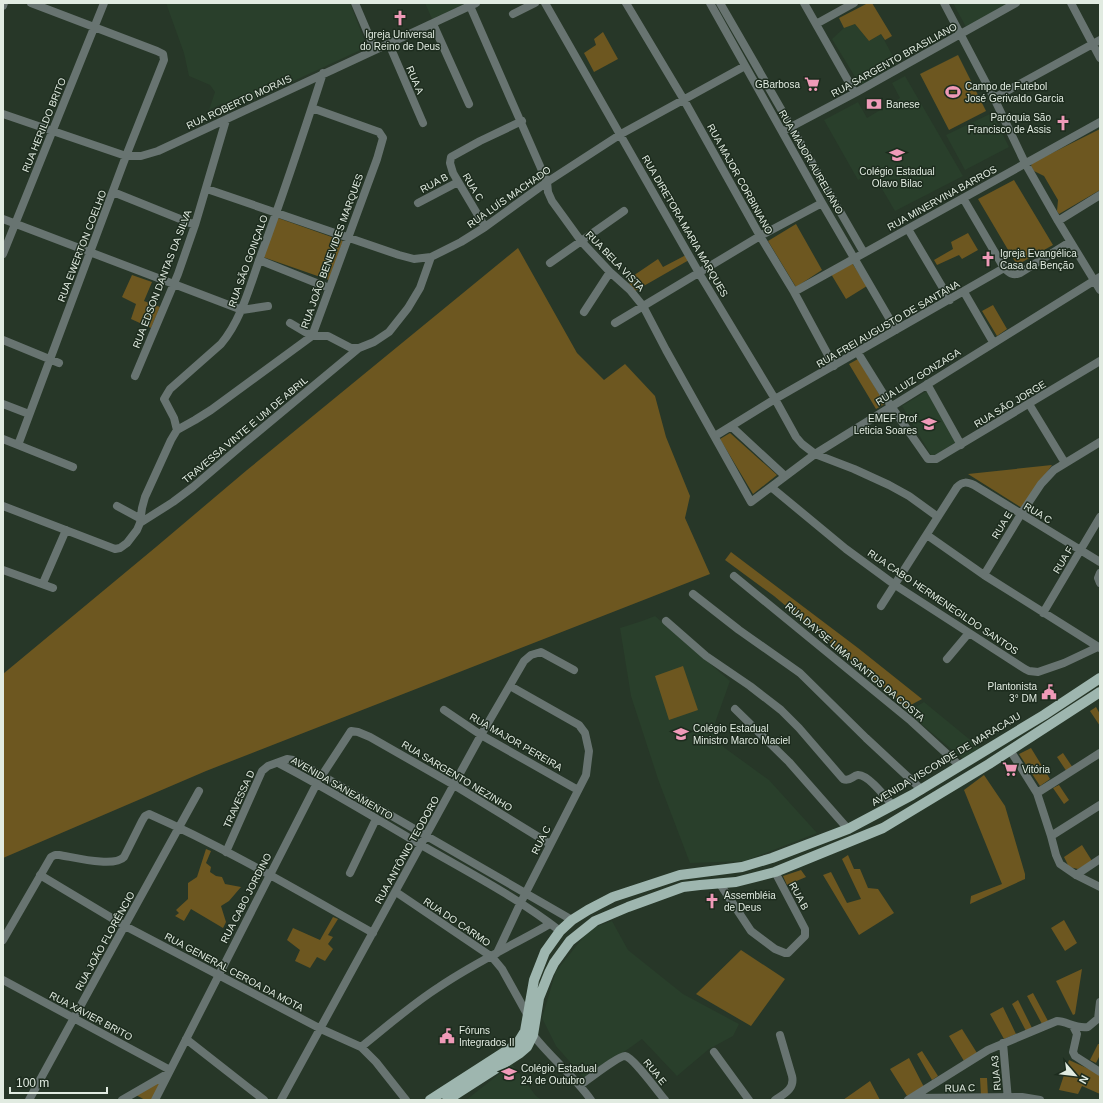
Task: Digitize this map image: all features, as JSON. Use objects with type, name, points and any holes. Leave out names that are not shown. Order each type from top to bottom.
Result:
[{"type":"main road","name":"AVENIDA VISCONDE DE MARACAJU","points":[[430,1100],[515,1046],[519,1041],[525,1030],[534,980],[545,952],[560,931],[572,920],[613,897],[680,875],[734,868],[755,863],[848,829],[922,790],[1044,715],[1100,678]]},
{"type":"main road","points":[[447,1100],[527,1047],[533,1035],[537,1009],[549,972],[570,940],[595,922],[628,907],[683,888],[746,880],[775,872],[883,828],[989,764],[1100,692]]},
{"type":"main road","points":[[1044,715],[1045,724],[1050,725]]},
{"type":"main road","points":[[1025,726],[1031,731],[1030,737]]},
{"type":"main road","points":[[700,872],[696,879],[700,885]]},
{"type":"main road","points":[[680,875],[684,880],[683,888]]},
{"type":"street","points":[[31,3],[95,27]]},
{"type":"street","name":"RUA HERILDO BRITO","points":[[3,254],[104,3]]},
{"type":"street","points":[[355,3],[375,50]]},
{"type":"street","points":[[513,14],[535,3]]},
{"type":"street","name":"RUA DIRETORA MARIA MARQUES","points":[[545,3],[699,273],[775,399],[796,437],[815,454],[854,469],[889,485],[909,496],[938,517]]},
{"type":"street","name":"RUA MAJOR CORBINIANO","points":[[626,3],[684,100],[760,236],[794,292],[834,366]]},
{"type":"street","name":"RUA MAJOR AURELIANO","points":[[710,3],[822,203],[896,330]]},
{"type":"street","name":"RUA MAJOR AURELIANO","points":[[720,3],[792,126],[864,254]]},
{"type":"street","points":[[804,3],[855,93]]},
{"type":"street","points":[[816,24],[854,3]]},
{"type":"street","points":[[944,3],[962,34],[1025,163],[1070,242],[1097,279],[1100,290]]},
{"type":"street","name":"RUA SARGENTO BRASILIANO","points":[[782,132],[1016,3]]},
{"type":"street","points":[[1071,3],[1100,58]]},
{"type":"street","name":"RUA ROBERTO MORAIS","points":[[3,114],[126,156],[150,154],[473,4]]},
{"type":"street","name":"RUA BELA VISTA","points":[[473,4],[547,182],[548,192],[552,201],[581,241],[610,272],[630,290],[643,306],[751,502]]},
{"type":"street","points":[[432,24],[469,104]]},
{"type":"street","name":"RUA EWERTON COELHO","points":[[18,445],[126,156],[164,60],[163,54],[95,27]]},
{"type":"street","points":[[994,98],[1100,40]]},
{"type":"street","name":"RUA A","points":[[389,44],[423,123]]},
{"type":"street","name":"RUA LUÍS MACHADO","points":[[431,257],[462,242],[547,182],[621,134],[745,66]]},
{"type":"street","name":"RUA SÃO GONÇALO","points":[[177,430],[174,418],[164,399],[170,389],[221,344],[242,310],[323,74]]},
{"type":"street","name":"RUA JOÃO BENEVIDES MARQUES","points":[[177,430],[211,410],[312,336],[349,238],[383,138],[380,132],[312,108]]},
{"type":"street","name":"RUA EDSON DANTAS DA SILVA","points":[[135,376],[174,283],[195,225],[207,189],[226,120]]},
{"type":"street","name":"RUA C","points":[[485,227],[451,169],[450,163],[452,156],[522,121]]},
{"type":"street","name":"RUA MINERVINA BARROS","points":[[794,292],[1100,122]]},
{"type":"street","name":"RUA B","points":[[418,203],[458,182]]},
{"type":"street","points":[[207,189],[408,257],[423,259],[431,257]]},
{"type":"street","points":[[113,192],[195,225]]},
{"type":"street","points":[[1058,221],[1100,195]]},
{"type":"street","points":[[963,198],[1004,268],[1010,273],[1017,274],[1070,242]]},
{"type":"street","points":[[615,323],[760,236],[822,203]]},
{"type":"street","points":[[550,263],[624,211]]},
{"type":"street","points":[[3,219],[242,310],[268,306]]},
{"type":"street","points":[[908,229],[950,300]]},
{"type":"street","points":[[290,323],[312,336],[328,336],[351,348],[360,348],[381,339],[390,332],[398,322],[420,288],[431,257]]},
{"type":"street","points":[[259,260],[329,288]]},
{"type":"street","name":"RUA FREI AUGUSTO DE SANTANA","points":[[715,436],[732,427],[775,399],[858,353],[1004,268]]},
{"type":"street","points":[[584,312],[610,272]]},
{"type":"street","name":"RUA LUIZ GONZAGA","points":[[751,502],[815,454],[993,342],[1097,279]]},
{"type":"street","points":[[964,292],[993,342]]},
{"type":"street","points":[[3,340],[59,363]]},
{"type":"street","name":"TRAVESSA VINTE E UM DE ABRIL","points":[[140,521],[173,502],[193,487],[240,446],[360,348]]},
{"type":"street","points":[[858,353],[891,406]]},
{"type":"street","name":"RUA SÃO JORGE","points":[[891,406],[928,459],[933,460],[961,445],[1100,361]]},
{"type":"street","points":[[926,384],[961,445]]},
{"type":"street","points":[[3,404],[29,414]]},
{"type":"street","points":[[1028,404],[1065,463]]},
{"type":"street","points":[[732,427],[785,476]]},
{"type":"street","points":[[3,506],[115,548],[120,548],[127,544],[137,530],[145,496],[177,430]]},
{"type":"street","points":[[3,439],[73,467]]},
{"type":"street","name":"RUA E","points":[[984,575],[1041,484],[1054,470],[1100,442]]},
{"type":"street","name":"RUA C","points":[[938,517],[957,487],[961,483],[966,482],[974,485],[1100,562]]},
{"type":"street","name":"RUA CABO HERMENEGILDO SANTOS","points":[[771,487],[846,548],[895,585],[968,634],[1025,669],[1038,672],[1099,648]]},
{"type":"street","points":[[116,506],[140,521]]},
{"type":"street","points":[[881,606],[938,517]]},
{"type":"street","name":"RUA F","points":[[1043,613],[1100,517]]},
{"type":"street","points":[[43,583],[66,530]]},
{"type":"street","points":[[927,535],[984,575],[1099,648]]},
{"type":"street","points":[[3,570],[43,583],[53,588]]},
{"type":"street","points":[[1100,573],[1098,578],[1100,583]]},
{"type":"street","name":"RUA DAYSE LIMA SANTOS DA COSTA","points":[[734,576],[911,721],[960,766]]},
{"type":"street","points":[[693,594],[739,630],[800,674],[922,790]]},
{"type":"street","points":[[666,621],[696,649],[750,686],[781,710],[844,779],[849,780],[859,775],[864,777],[869,780],[893,806]]},
{"type":"street","points":[[947,659],[968,634]]},
{"type":"street","name":"RUA ANTÔNIO TEODORO","points":[[281,1100],[481,735],[524,661],[532,655],[541,652],[574,670]]},
{"type":"street","name":"RUA C","points":[[494,955],[586,775],[589,751],[585,733],[582,728],[510,686]]},
{"type":"street","points":[[735,709],[789,762],[848,829]]},
{"type":"street","name":"RUA MAJOR PEREIRA","points":[[444,710],[481,735],[578,790]]},
{"type":"street","name":"RUA CABO JORDINO","points":[[155,1100],[321,775],[351,731]]},
{"type":"street","name":"RUA SARGENTO NEZINHO","points":[[351,731],[370,737],[454,785],[550,844]]},
{"type":"street","points":[[1010,750],[1037,793],[1060,864],[1076,875],[1100,887]]},
{"type":"street","points":[[1037,793],[1100,753]]},
{"type":"street","name":"AVENIDA SANEAMENTO","points":[[278,763],[291,759],[321,775],[572,920]]},
{"type":"street","name":"AVENIDA SANEAMENTO","points":[[278,763],[317,783],[475,876],[538,914],[560,931]]},
{"type":"street","name":"TRAVESSA D","points":[[226,852],[261,773],[268,766],[278,763]]},
{"type":"street","name":"RUA JOÃO FLORÊNCIO","points":[[29,1100],[199,791]]},
{"type":"street","points":[[1051,836],[1100,805]]},
{"type":"street","points":[[3,940],[51,857],[54,855],[101,861],[114,861],[122,859],[142,821],[149,814],[180,827],[270,875],[373,933]]},
{"type":"street","points":[[350,873],[376,819]]},
{"type":"street","points":[[1076,875],[1100,860]]},
{"type":"street","points":[[475,876],[480,867]]},
{"type":"street","name":"RUA B","points":[[720,884],[751,931],[775,949],[785,953],[790,952],[805,936],[805,929],[775,872]]},
{"type":"street","name":"RUA GENERAL CEROA DA MOTA","points":[[40,875],[125,926],[321,1029],[361,1047],[376,1062],[406,1100]]},
{"type":"street","name":"RUA DO CARMO","points":[[396,892],[494,955],[527,1014]]},
{"type":"street","points":[[361,1047],[438,987],[550,924]]},
{"type":"street","name":"RUA XAVIER BRITO","points":[[3,980],[169,1072]]},
{"type":"street","points":[[910,1099],[988,1050],[1057,1021],[1073,1026],[1088,1027],[1099,1019],[1100,1002]]},
{"type":"street","points":[[1073,1026],[1077,1034],[1073,1052],[1075,1056],[1100,1072]]},
{"type":"street","points":[[533,1035],[545,1050],[580,1085],[591,1100]]},
{"type":"street","points":[[775,1100],[788,1091],[793,1083],[780,1035]]},
{"type":"street","points":[[186,1040],[264,1100]]},
{"type":"street","name":"RUA A3","points":[[1003,1043],[1008,1099]]},
{"type":"street","points":[[714,1052],[749,1100]]},
{"type":"street","name":"RUA E","points":[[580,1085],[625,1056],[630,1058],[664,1100]]},
{"type":"street","points":[[122,1100],[169,1072]]},
{"type":"street","points":[[1008,1099],[1030,1098],[1040,1100]]},
{"type":"street","name":"RUA C","points":[[910,1099],[1008,1099]]},
{"type":"shaded area","points":[[166,3],[350,3],[367,47],[232,109],[223,103],[209,110],[215,92],[210,85],[189,76],[184,53]]},
{"type":"shaded area","points":[[425,3],[470,3],[433,21]]},
{"type":"shaded area","points":[[868,3],[872,3],[892,36],[885,40],[881,34],[869,41],[855,24],[844,28],[839,18]]},
{"type":"shaded area","points":[[953,3],[1009,3],[966,27]]},
{"type":"shaded area","points":[[855,24],[869,41],[881,34],[897,64],[860,85],[832,39],[844,28]]},
{"type":"shaded area","points":[[603,32],[618,59],[594,72],[584,53],[596,45],[594,39]]},
{"type":"shaded area","name":"Campo de Futebol José Gerivaldo Garcia","points":[[958,55],[986,111],[949,130],[920,74]]},
{"type":"shaded area","name":"Colégio Estadual Olavo Bilac","points":[[905,76],[963,176],[895,211],[872,172],[858,180],[824,120],[858,102],[867,118],[900,98],[892,83]]},
{"type":"shaded area","points":[[992,113],[1009,147],[965,170],[946,135]]},
{"type":"shaded area","points":[[1100,129],[1100,190],[1059,214],[1057,211],[1058,200],[1044,176],[1034,171],[1031,166],[1032,163]]},
{"type":"shaded area","points":[[1014,180],[1053,245],[1017,265],[978,199]]},
{"type":"shaded area","points":[[278,218],[343,241],[329,280],[263,257]]},
{"type":"shaded area","points":[[796,224],[822,270],[796,287],[768,241]]},
{"type":"shaded area","points":[[968,233],[978,250],[962,259],[959,255],[937,265],[934,260],[953,249],[951,242]]},
{"type":"shaded area","points":[[518,248],[577,353],[604,380],[625,364],[655,396],[666,437],[690,496],[685,518],[710,574],[206,771],[3,858],[3,674],[247,470]]},
{"type":"shaded area","points":[[686,255],[689,260],[635,291],[627,280],[658,259],[663,267]]},
{"type":"shaded area","points":[[852,263],[867,286],[846,299],[831,274]]},
{"type":"shaded area","points":[[132,275],[152,282],[144,301],[160,307],[151,328],[131,319],[136,304],[122,297]]},
{"type":"shaded area","points":[[993,305],[1007,329],[997,336],[982,311]]},
{"type":"shaded area","points":[[858,359],[885,404],[876,409],[849,364]]},
{"type":"shaded area","name":"EMEF Prof Leticia Soares","points":[[927,391],[956,442],[932,457],[902,406]]},
{"type":"shaded area","points":[[730,433],[777,475],[753,494],[720,439]]},
{"type":"shaded area","points":[[1052,465],[1022,508],[968,474]]},
{"type":"shaded area","points":[[731,552],[858,648],[922,699],[907,707],[774,596],[725,560]]},
{"type":"shaded area","name":"Colégio Estadual Ministro Marco Maciel","points":[[655,616],[730,681],[715,723],[722,746],[769,780],[817,833],[745,861],[690,863],[658,779],[631,696],[620,628]]},
{"type":"shaded area","points":[[683,666],[698,710],[669,720],[655,676]]},
{"type":"shaded area","points":[[924,702],[980,748],[963,759],[907,712]]},
{"type":"shaded area","points":[[1096,707],[1100,714],[1100,726],[1090,711]]},
{"type":"shaded area","points":[[1031,748],[1050,779],[1040,786],[1019,754]]},
{"type":"shaded area","points":[[1063,753],[1073,768],[1067,772],[1057,757]]},
{"type":"shaded area","points":[[984,775],[1005,806],[1025,874],[1025,879],[970,904],[971,896],[1002,884],[964,790]]},
{"type":"shaded area","points":[[1059,785],[1069,800],[1064,804],[1053,788]]},
{"type":"shaded area","points":[[1082,845],[1092,861],[1078,869],[1069,867],[1064,857]]},
{"type":"shaded area","points":[[206,849],[211,851],[206,863],[211,867],[210,872],[216,876],[222,877],[225,884],[241,887],[229,901],[221,906],[226,922],[223,928],[191,909],[184,921],[175,916],[179,913],[176,910],[188,899],[188,883],[197,877]]},
{"type":"shaded area","points":[[848,855],[854,869],[860,869],[868,888],[878,889],[894,913],[859,935],[823,875],[831,872],[847,903],[861,899],[842,859]]},
{"type":"shaded area","points":[[801,870],[806,877],[787,885],[783,876]]},
{"type":"shaded area","points":[[333,917],[338,919],[328,935],[333,937],[328,944],[333,949],[325,961],[317,957],[310,968],[295,961],[300,950],[287,940],[293,928],[320,940]]},
{"type":"shaded area","points":[[1064,920],[1077,943],[1065,951],[1051,928]]},
{"type":"shaded area","points":[[612,921],[628,950],[683,994],[739,1024],[733,1036],[709,1049],[677,1076],[642,1039],[584,1078],[556,1046],[542,1018],[556,971],[590,929]]},
{"type":"shaded area","points":[[741,950],[785,979],[751,1026],[696,994]]},
{"type":"shaded area","points":[[1082,969],[1075,1014],[1073,1015],[1056,981]]},
{"type":"shaded area","points":[[1033,993],[1048,1021],[1042,1024],[1027,996]]},
{"type":"shaded area","points":[[1018,1000],[1032,1028],[1026,1031],[1012,1004]]},
{"type":"shaded area","points":[[1003,1007],[1016,1034],[1004,1039],[990,1014]]},
{"type":"shaded area","points":[[962,1029],[977,1053],[964,1061],[949,1036]]},
{"type":"shaded area","points":[[1098,1044],[1100,1044],[1100,1055],[1096,1063],[1090,1060]]},
{"type":"shaded area","points":[[922,1051],[938,1076],[932,1080],[917,1054]]},
{"type":"shaded area","points":[[909,1058],[924,1087],[907,1096],[890,1069]]},
{"type":"shaded area","points":[[1069,1060],[1100,1074],[1100,1094],[1082,1086],[1078,1094],[1059,1090]]},
{"type":"shaded area","name":"Colégio Estadual 24 de Outubro","points":[[512,1064],[536,1096],[542,1100],[466,1100]]},
{"type":"shaded area","points":[[980,1078],[987,1078],[988,1096],[981,1096]]},
{"type":"shaded area","points":[[163,1079],[152,1100],[145,1100],[136,1095]]},
{"type":"shaded area","points":[[870,1081],[880,1100],[843,1100]]},
{"type":"place","name":"Igreja Universal do Reino de Deus","points":[[400,18]]},
{"type":"place","name":"GBarbosa","points":[[812,84]]},
{"type":"place","name":"Campo de Futebol José Gerivaldo Garcia","points":[[953,92]]},
{"type":"place","name":"Banese","points":[[874,104]]},
{"type":"place","name":"Paróquia São Francisco de Assis","points":[[1063,123]]},
{"type":"place","name":"Colégio Estadual Olavo Bilac","points":[[897,155]]},
{"type":"place","name":"Igreja Evangélica Casa da Benção","points":[[988,259]]},
{"type":"place","name":"EMEF Prof Leticia Soares","points":[[929,424]]},
{"type":"place","name":"Plantonista 3° DM","points":[[1049,692]]},
{"type":"place","name":"Colégio Estadual Ministro Marco Maciel","points":[[681,734]]},
{"type":"place","name":"Vitória","points":[[1010,769]]},
{"type":"place","name":"Assembléia de Deus","points":[[712,901]]},
{"type":"place","name":"Fóruns Integrados II","points":[[447,1036]]},
{"type":"place","name":"Colégio Estadual 24 de Outubro","points":[[509,1074]]}]
